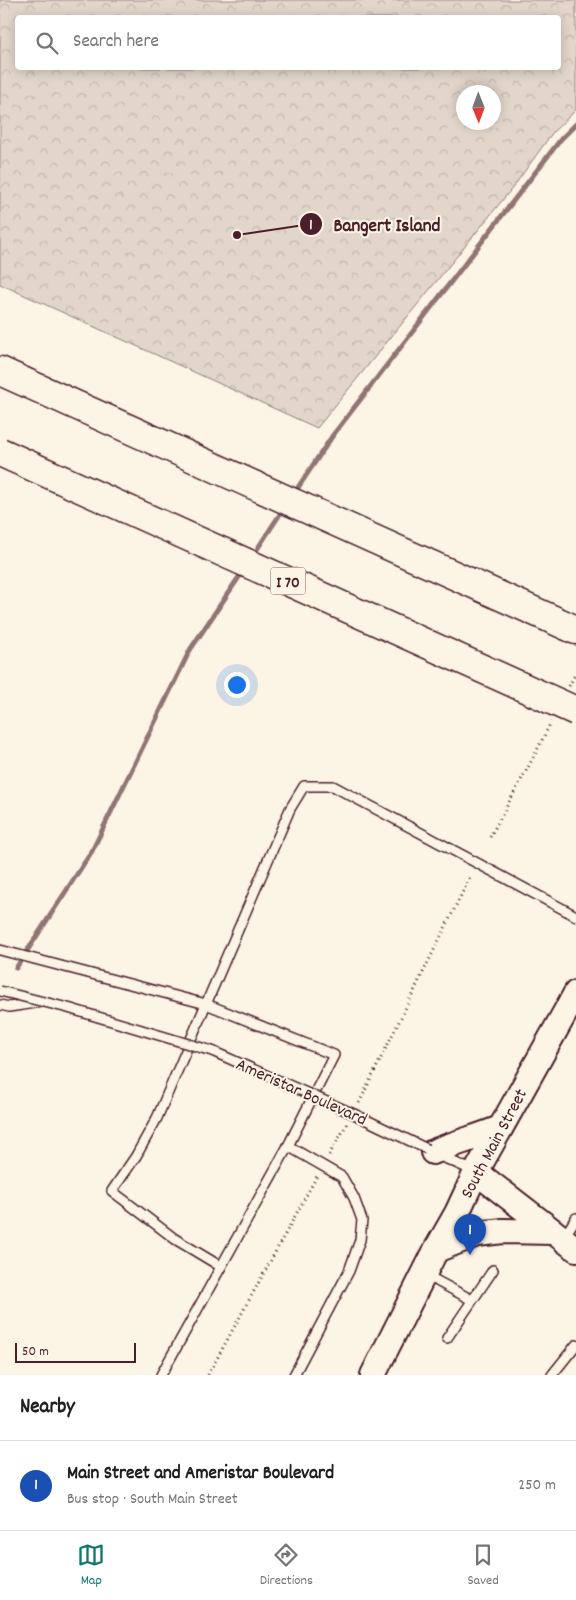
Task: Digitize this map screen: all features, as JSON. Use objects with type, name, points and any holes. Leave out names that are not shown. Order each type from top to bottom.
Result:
[{"type":"highway","points":[[0,371],[576,630]]},
{"type":"highway","name":"I 70","points":[[0,452],[566,705]]},
{"type":"street","name":"South Main Street","points":[[373,1375],[436,1250],[457,1213],[476,1172],[576,993]]},
{"type":"street","points":[[430,1151],[500,1128]]},
{"type":"street","name":"Ameristar Boulevard","points":[[476,1172],[564,1240]]},
{"type":"street","points":[[436,1250],[477,1234],[503,1231],[564,1240]]},
{"type":"lane","points":[[220,1266],[175,1240],[112,1191],[136,1156],[157,1118],[290,809],[304,786],[333,786],[576,916]]},
{"type":"lane","points":[[0,950],[206,1004],[334,1055],[288,1146],[161,1375]]},
{"type":"lane","name":"Ameristar Boulevard","points":[[0,991],[212,1051],[354,1114],[476,1172]]},
{"type":"lane","points":[[0,1005],[9,1007],[43,1002]]},
{"type":"lane","points":[[288,1146],[342,1177],[354,1198],[362,1220],[360,1240],[349,1271],[294,1375]]},
{"type":"lane","points":[[564,1240],[576,1218]]},
{"type":"lane","points":[[447,1338],[493,1270]]},
{"type":"lane","points":[[424,1274],[472,1300]]},
{"type":"lane","points":[[552,1375],[576,1345]]},
{"type":"path","points":[[490,837],[532,760],[566,705],[576,672]]},
{"type":"path","points":[[208,1375],[323,1165],[354,1114],[470,877]]},
{"type":"green space","points":[[0,0],[576,0],[576,110],[553,132],[514,186],[317,428],[0,284]]},
{"type":"waterway","points":[[293,495],[333,435],[561,139],[576,124]]},
{"type":"waterway","points":[[252,557],[284,508]]},
{"type":"waterway","points":[[16,968],[92,851],[190,650],[243,571]]},
{"type":"place","name":"Bangert Island","points":[[237,235]]},
{"type":"place","name":"Main Street and Ameristar Boulevard","points":[[470,1255]]}]
